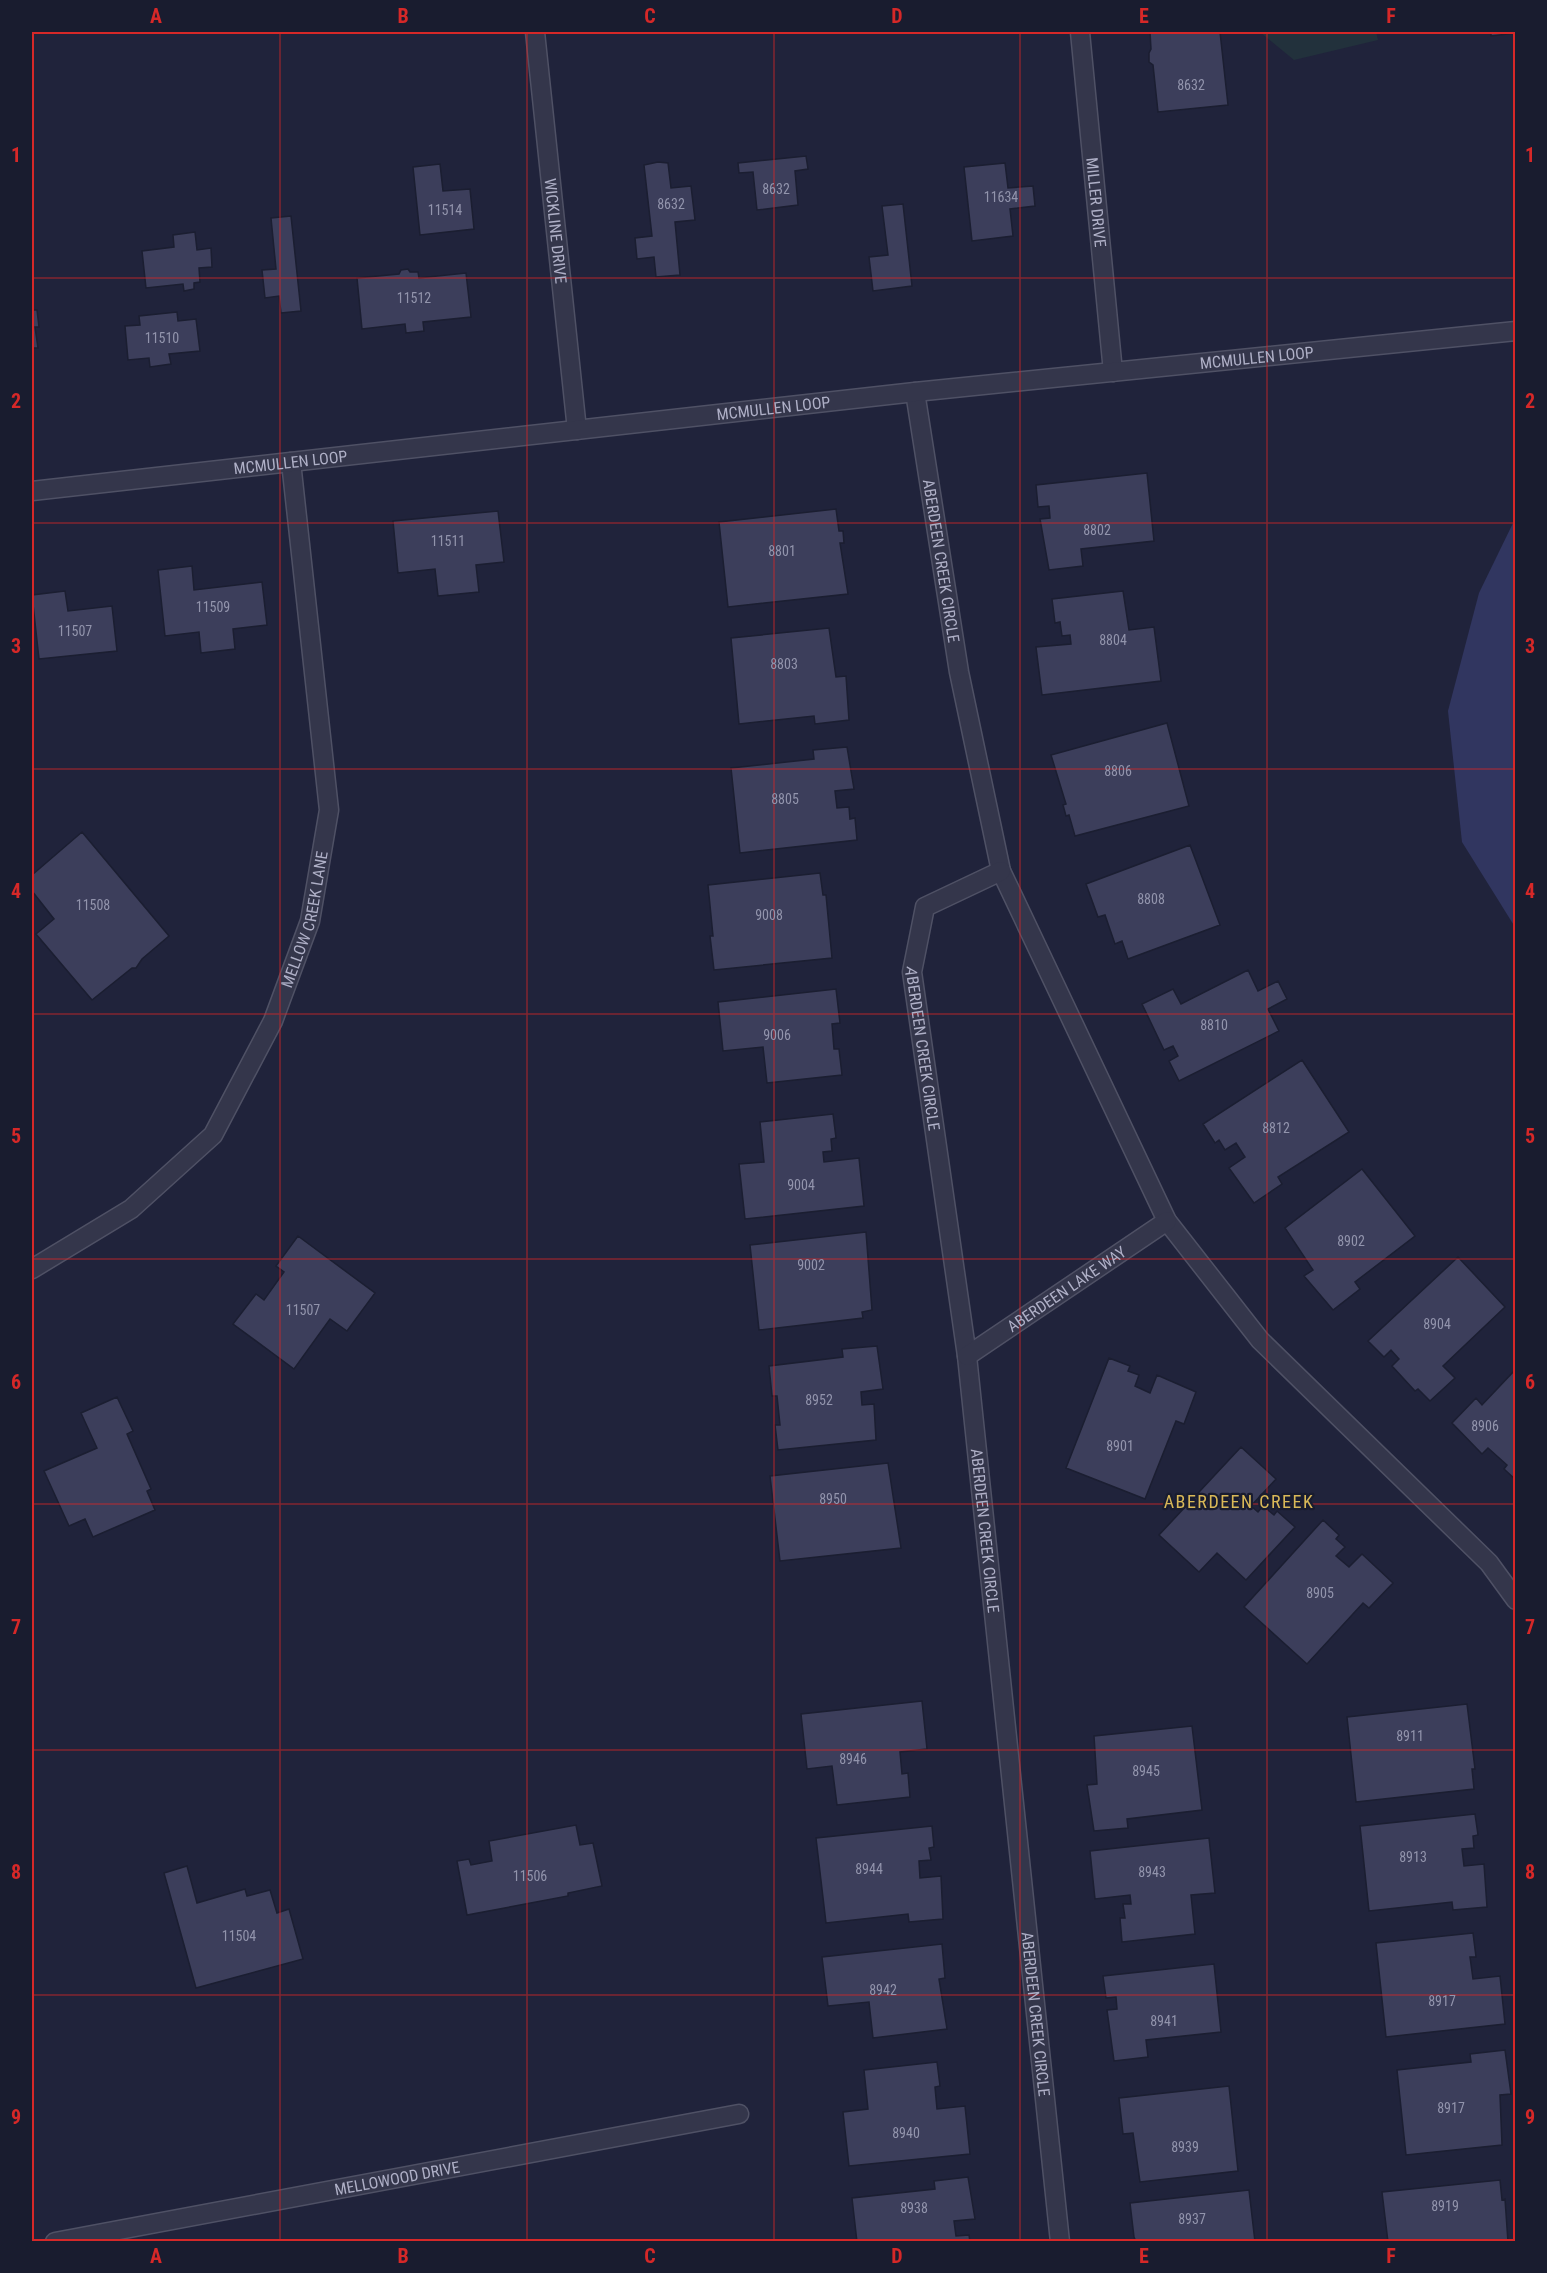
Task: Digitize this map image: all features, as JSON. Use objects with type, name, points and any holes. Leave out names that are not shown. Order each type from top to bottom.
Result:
[{"type":"street","name":"WICKLINE DRIVE","points":[[535,32],[577,430]]},
{"type":"street","name":"MILLER DRIVE","points":[[1080,32],[1113,372]]},
{"type":"street","name":"MCMULLEN LOOP","points":[[32,490],[915,392],[1515,331]]},
{"type":"street","name":"ABERDEEN CREEK CIRCLE","points":[[915,392],[959,672],[1001,871],[1167,1221],[1260,1340],[1490,1563],[1515,1600]]},
{"type":"street","name":"MELLOW CREEK LANE","points":[[32,1269],[131,1209],[213,1135],[273,1022],[310,921],[329,810],[291,462]]},
{"type":"street","name":"ABERDEEN CREEK CIRCLE","points":[[1001,871],[926,907],[912,972],[967,1356],[1060,2241]]},
{"type":"street","name":"ABERDEEN LAKE WAY","points":[[967,1356],[1167,1221]]},
{"type":"street","name":"MELLOWOOD DRIVE","points":[[55,2241],[740,2114]]},
{"type":"shaded area","points":[[1260,32],[1376,32],[1378,40],[1294,60]]},
{"type":"water","points":[[1515,519],[1515,927],[1462,842],[1448,711],[1479,593]]},
{"type":"building","points":[[1150,32],[1220,32],[1228,105],[1158,112],[1153,65],[1149,62]]},
{"type":"building","points":[[1491,32],[1516,32],[1516,33],[1491,36]]},
{"type":"building","points":[[806,156],[808,169],[795,171],[798,205],[757,210],[753,172],[739,173],[738,163]]},
{"type":"building","points":[[658,162],[668,163],[671,188],[691,186],[695,220],[675,222],[680,275],[656,277],[654,257],[637,259],[635,238],[652,236],[644,165]]},
{"type":"building","points":[[1005,163],[1008,188],[1033,186],[1035,206],[1010,209],[1013,236],[972,241],[964,167]]},
{"type":"building","points":[[440,164],[443,191],[470,189],[474,229],[420,235],[413,167]]},
{"type":"building","points":[[903,204],[912,286],[873,291],[869,257],[888,255],[882,206]]},
{"type":"building","points":[[291,216],[301,311],[281,313],[279,296],[265,298],[262,270],[276,269],[271,218]]},
{"type":"building","points":[[195,232],[197,250],[211,248],[212,267],[199,268],[200,282],[194,283],[194,289],[184,291],[183,284],[146,288],[142,251],[174,247],[173,235]]},
{"type":"building","points":[[408,269],[410,272],[418,272],[419,278],[466,273],[471,317],[423,322],[424,331],[406,333],[405,324],[362,329],[357,278],[399,274],[401,270]]},
{"type":"building","points":[[32,310],[37,310],[39,327],[35,327],[38,348],[32,348]]},
{"type":"building","points":[[177,312],[178,321],[196,319],[200,351],[169,354],[171,364],[150,367],[149,358],[128,360],[125,326],[140,325],[139,316]]},
{"type":"building","points":[[1147,473],[1154,541],[1081,549],[1083,566],[1049,570],[1040,519],[1050,518],[1049,506],[1038,507],[1036,485]]},
{"type":"building","points":[[836,509],[839,531],[843,531],[844,543],[840,543],[848,594],[728,607],[719,522]]},
{"type":"building","points":[[498,511],[504,562],[476,565],[479,592],[438,596],[435,569],[398,573],[393,521]]},
{"type":"building","points":[[192,566],[194,590],[262,582],[267,625],[233,629],[235,649],[201,653],[199,632],[165,636],[158,570]]},
{"type":"building","points":[[65,591],[68,611],[112,606],[117,651],[39,659],[32,595]]},
{"type":"building","points":[[1123,591],[1129,630],[1154,627],[1161,681],[1042,695],[1036,647],[1071,644],[1070,635],[1062,636],[1060,622],[1055,623],[1052,599]]},
{"type":"building","points":[[829,628],[836,677],[846,676],[849,720],[815,724],[814,716],[739,724],[731,638]]},
{"type":"building","points":[[1167,723],[1189,806],[1075,836],[1069,815],[1066,816],[1063,805],[1066,804],[1051,755]]},
{"type":"building","points":[[847,747],[854,789],[835,791],[837,808],[849,807],[850,819],[855,818],[857,840],[740,853],[731,768],[814,759],[813,750]]},
{"type":"building","points":[[82,832],[169,936],[142,959],[136,968],[132,968],[92,1000],[36,934],[54,919],[32,891],[32,875]]},
{"type":"building","points":[[1190,845],[1220,925],[1128,959],[1122,941],[1115,944],[1105,915],[1098,917],[1086,884]]},
{"type":"building","points":[[820,873],[823,895],[826,895],[832,958],[714,970],[708,885]]},
{"type":"building","points":[[1248,970],[1258,991],[1278,981],[1287,999],[1268,1009],[1279,1031],[1179,1081],[1169,1061],[1178,1056],[1173,1046],[1164,1050],[1142,1004],[1173,989],[1181,1004]]},
{"type":"building","points":[[836,989],[840,1023],[832,1024],[834,1049],[839,1049],[842,1075],[767,1083],[763,1047],[723,1051],[718,1002]]},
{"type":"building","points":[[1302,1060],[1349,1132],[1278,1177],[1282,1184],[1254,1203],[1229,1168],[1245,1157],[1236,1143],[1225,1150],[1219,1140],[1215,1143],[1203,1124]]},
{"type":"building","points":[[833,1114],[836,1138],[831,1139],[832,1151],[823,1152],[824,1162],[859,1158],[864,1206],[745,1219],[739,1164],[764,1162],[760,1122]]},
{"type":"building","points":[[1362,1169],[1415,1236],[1355,1282],[1360,1289],[1333,1310],[1304,1276],[1313,1270],[1285,1228]]},
{"type":"building","points":[[866,1232],[872,1310],[862,1312],[863,1318],[759,1330],[750,1245]]},
{"type":"building","points":[[298,1236],[375,1293],[347,1331],[330,1319],[294,1369],[233,1324],[256,1294],[264,1300],[284,1272],[276,1266]]},
{"type":"building","points":[[1458,1257],[1505,1307],[1443,1366],[1455,1378],[1430,1401],[1418,1389],[1415,1391],[1392,1366],[1399,1359],[1391,1350],[1384,1357],[1368,1341]]},
{"type":"building","points":[[877,1346],[883,1389],[861,1392],[862,1405],[874,1404],[876,1440],[778,1450],[775,1425],[780,1425],[777,1396],[772,1396],[769,1366],[843,1357],[842,1349]]},
{"type":"building","points":[[1109,1358],[1130,1366],[1128,1371],[1139,1375],[1135,1386],[1150,1393],[1157,1375],[1196,1392],[1184,1424],[1176,1421],[1145,1499],[1066,1468]]},
{"type":"building","points":[[1516,1369],[1516,1480],[1504,1469],[1507,1465],[1488,1448],[1482,1454],[1452,1423],[1476,1398],[1482,1405]]},
{"type":"building","points":[[117,1397],[133,1431],[127,1434],[151,1489],[147,1491],[155,1510],[93,1537],[85,1519],[69,1526],[44,1471],[97,1448],[81,1413]]},
{"type":"building","points":[[1241,1447],[1276,1479],[1251,1506],[1258,1512],[1263,1506],[1274,1515],[1277,1511],[1295,1527],[1246,1580],[1217,1553],[1199,1572],[1159,1535]]},
{"type":"building","points":[[888,1463],[901,1548],[780,1561],[770,1476]]},
{"type":"building","points":[[1323,1520],[1339,1535],[1336,1539],[1345,1547],[1336,1556],[1349,1567],[1362,1554],[1393,1583],[1369,1608],[1363,1603],[1307,1664],[1244,1607]]},
{"type":"building","points":[[922,1701],[927,1749],[900,1752],[902,1774],[908,1773],[910,1797],[837,1805],[832,1766],[807,1769],[801,1714]]},
{"type":"building","points":[[1467,1704],[1475,1769],[1472,1769],[1474,1789],[1356,1802],[1347,1717]]},
{"type":"building","points":[[1192,1726],[1202,1810],[1127,1819],[1128,1828],[1094,1831],[1087,1785],[1097,1784],[1094,1736]]},
{"type":"building","points":[[1475,1814],[1478,1835],[1473,1836],[1474,1848],[1462,1849],[1464,1866],[1484,1864],[1487,1907],[1453,1910],[1452,1902],[1369,1911],[1360,1826]]},
{"type":"building","points":[[576,1825],[580,1845],[593,1843],[602,1886],[568,1893],[568,1896],[467,1915],[457,1861],[469,1859],[471,1865],[492,1861],[489,1841]]},
{"type":"building","points":[[932,1826],[934,1847],[929,1848],[931,1860],[919,1861],[920,1878],[941,1876],[943,1919],[909,1922],[908,1914],[826,1923],[816,1838]]},
{"type":"building","points":[[1209,1838],[1215,1893],[1191,1895],[1195,1934],[1122,1942],[1120,1918],[1125,1918],[1123,1904],[1131,1904],[1130,1895],[1095,1899],[1090,1851]]},
{"type":"building","points":[[187,1866],[197,1903],[245,1889],[247,1896],[270,1890],[277,1913],[289,1909],[303,1959],[196,1988],[164,1873]]},
{"type":"building","points":[[1473,1933],[1476,1957],[1470,1957],[1473,1979],[1500,1976],[1505,2024],[1386,2037],[1376,1943]]},
{"type":"building","points":[[942,1944],[945,1978],[939,1979],[947,2029],[873,2038],[869,2002],[828,2006],[822,1957]]},
{"type":"building","points":[[1214,1964],[1221,2032],[1146,2040],[1148,2057],[1114,2061],[1107,2010],[1117,2009],[1116,1997],[1106,1998],[1103,1976]]},
{"type":"building","points":[[1505,2050],[1511,2094],[1500,2095],[1502,2145],[1406,2155],[1397,2070],[1471,2062],[1470,2054]]},
{"type":"building","points":[[937,2062],[940,2086],[935,2087],[937,2109],[965,2106],[970,2154],[849,2166],[843,2112],[868,2109],[864,2070]]},
{"type":"building","points":[[1229,2086],[1238,2171],[1140,2182],[1133,2133],[1123,2134],[1119,2098]]},
{"type":"building","points":[[968,2177],[975,2219],[954,2221],[956,2236],[969,2235],[970,2242],[857,2242],[852,2198],[935,2189],[934,2181]]},
{"type":"building","points":[[1500,2180],[1502,2200],[1505,2199],[1508,2242],[1388,2242],[1382,2192]]},
{"type":"building","points":[[1249,2190],[1255,2242],[1136,2242],[1130,2203]]},
{"type":"district","name":"ABERDEEN CREEK","points":[[1239,1501]]}]
